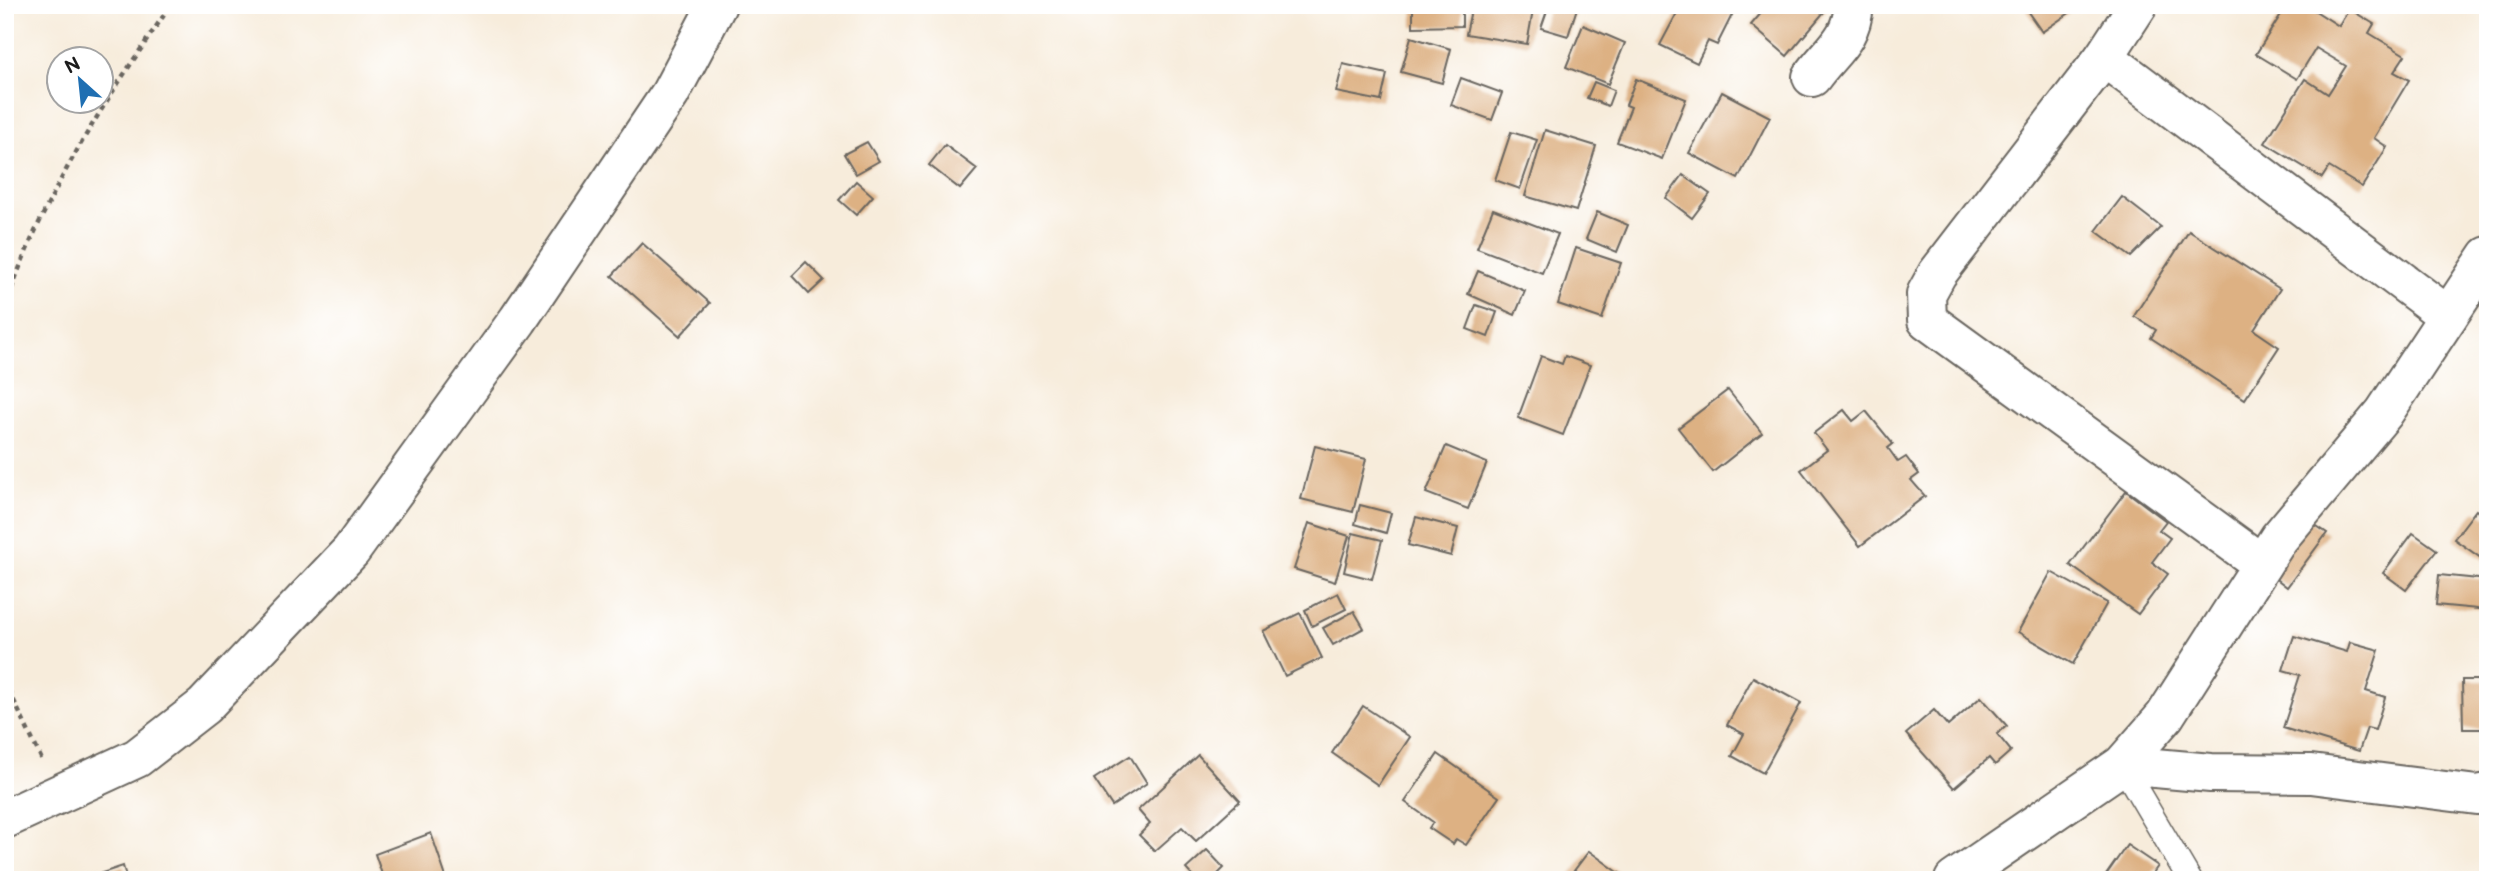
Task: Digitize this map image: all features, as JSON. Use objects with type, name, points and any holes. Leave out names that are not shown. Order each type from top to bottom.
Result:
[{"type":"street","points":[[5,819],[137,758],[204,706],[351,551],[518,320],[663,105],[717,5]]},
{"type":"street","points":[[1812,78],[1853,26],[1854,5]]},
{"type":"street","points":[[2138,5],[2104,57],[1937,274],[1926,294],[1927,320],[2262,564]]},
{"type":"street","points":[[2104,57],[2448,316]]},
{"type":"street","points":[[1954,880],[2122,765],[2165,716],[2279,538],[2384,413],[2488,256]]},
{"type":"street","points":[[2122,765],[2211,773],[2311,774],[2477,794],[2488,793]]},
{"type":"lane","points":[[2122,765],[2190,880]]},
{"type":"path","points":[[5,308],[21,260],[49,197],[133,60],[171,5]]},
{"type":"path","points":[[5,682],[58,796]]},
{"type":"building","points":[[1413,5],[1462,5],[1462,26],[1413,27]]},
{"type":"building","points":[[1472,5],[1534,5],[1527,44],[1466,34]]},
{"type":"building","points":[[1549,5],[1578,5],[1568,36],[1541,28]]},
{"type":"building","points":[[1668,5],[1737,5],[1717,45],[1708,41],[1697,63],[1660,45],[1677,13]]},
{"type":"building","points":[[1768,5],[1830,5],[1787,56],[1751,25]]},
{"type":"building","points":[[2023,5],[2077,5],[2078,7],[2042,32]]},
{"type":"building","points":[[2287,5],[2306,5],[2339,26],[2349,9],[2374,24],[2369,33],[2405,55],[2394,72],[2409,80],[2374,138],[2387,147],[2362,187],[2329,167],[2322,178],[2265,143],[2305,79],[2328,94],[2346,66],[2316,48],[2297,79],[2256,54]]},
{"type":"building","points":[[1583,25],[1625,43],[1608,84],[1566,67]]},
{"type":"building","points":[[1411,37],[1451,49],[1442,83],[1401,72]]},
{"type":"building","points":[[1343,64],[1387,74],[1381,101],[1336,92]]},
{"type":"building","points":[[1461,78],[1502,93],[1492,120],[1451,105]]},
{"type":"building","points":[[1636,79],[1686,99],[1662,159],[1617,142],[1631,107],[1626,105]]},
{"type":"building","points":[[1594,82],[1614,90],[1608,106],[1587,98]]},
{"type":"building","points":[[1722,92],[1770,117],[1738,179],[1689,153]]},
{"type":"building","points":[[1545,130],[1596,146],[1576,211],[1525,196]]},
{"type":"building","points":[[1511,132],[1537,140],[1520,189],[1495,180]]},
{"type":"building","points":[[867,142],[879,161],[856,174],[844,154]]},
{"type":"building","points":[[945,145],[977,169],[960,189],[929,165]]},
{"type":"building","points":[[1683,175],[1710,194],[1692,218],[1666,198]]},
{"type":"building","points":[[856,181],[873,196],[856,215],[839,200]]},
{"type":"building","points":[[2122,197],[2161,227],[2131,257],[2096,231]]},
{"type":"building","points":[[1493,209],[1558,234],[1542,273],[1477,248]]},
{"type":"building","points":[[1597,212],[1628,225],[1617,252],[1586,239]]},
{"type":"building","points":[[2189,231],[2280,289],[2254,330],[2279,347],[2245,399],[2151,338],[2156,330],[2134,316]]},
{"type":"building","points":[[642,243],[710,303],[680,336],[612,276]]},
{"type":"building","points":[[1576,248],[1621,263],[1602,319],[1558,304]]},
{"type":"building","points":[[806,262],[824,280],[809,294],[792,276]]},
{"type":"building","points":[[1478,271],[1525,291],[1515,315],[1468,294]]},
{"type":"building","points":[[1476,305],[1497,312],[1488,337],[1467,329]]},
{"type":"building","points":[[1541,356],[1562,364],[1565,356],[1590,365],[1563,435],[1518,418]]},
{"type":"building","points":[[1728,390],[1762,433],[1713,472],[1678,428]]},
{"type":"building","points":[[1844,410],[1853,421],[1866,411],[1893,444],[1888,448],[1898,462],[1906,457],[1919,474],[1911,480],[1925,496],[1860,546],[1801,470],[1827,450],[1814,433]]},
{"type":"building","points":[[1315,446],[1366,459],[1353,512],[1301,499]]},
{"type":"building","points":[[1446,446],[1487,463],[1468,509],[1426,493]]},
{"type":"building","points":[[2126,491],[2166,521],[2159,530],[2170,538],[2152,562],[2168,574],[2138,614],[2070,565]]},
{"type":"building","points":[[1360,505],[1391,513],[1386,533],[1355,524]]},
{"type":"building","points":[[2476,510],[2488,519],[2488,563],[2454,539]]},
{"type":"building","points":[[1416,517],[1458,528],[1451,556],[1408,545]]},
{"type":"building","points":[[2308,520],[2327,533],[2287,587],[2269,573]]},
{"type":"building","points":[[1309,523],[1349,536],[1335,582],[1294,569]]},
{"type":"building","points":[[1353,533],[1382,540],[1372,579],[1344,572]]},
{"type":"building","points":[[2413,533],[2437,550],[2406,590],[2383,573]]},
{"type":"building","points":[[2051,572],[2107,603],[2073,664],[2018,632]]},
{"type":"building","points":[[2439,575],[2488,580],[2488,610],[2436,605]]},
{"type":"building","points":[[1338,593],[1346,609],[1312,626],[1305,610]]},
{"type":"building","points":[[1354,611],[1364,628],[1333,645],[1323,628]]},
{"type":"building","points":[[1300,613],[1322,658],[1285,676],[1263,631]]},
{"type":"building","points":[[2294,636],[2347,652],[2350,642],[2379,650],[2366,691],[2385,697],[2375,730],[2367,728],[2359,751],[2283,728],[2300,675],[2283,670]]},
{"type":"building","points":[[1753,677],[1801,703],[1763,773],[1732,756],[1744,734],[1727,725]]},
{"type":"building","points":[[2462,680],[2488,680],[2488,729],[2463,729]]},
{"type":"building","points":[[1981,697],[2007,726],[1997,734],[2011,751],[1995,765],[1989,758],[1954,788],[1906,734],[1934,710],[1948,726]]},
{"type":"building","points":[[1363,706],[1410,737],[1378,785],[1332,753]]},
{"type":"building","points":[[1438,754],[1499,797],[1466,845],[1456,839],[1453,844],[1429,828],[1433,822],[1405,802]]},
{"type":"building","points":[[1198,755],[1240,801],[1196,841],[1182,827],[1155,851],[1139,835],[1150,824],[1138,810]]},
{"type":"building","points":[[1130,756],[1147,783],[1112,806],[1094,779]]},
{"type":"building","points":[[431,833],[447,880],[384,880],[375,854]]},
{"type":"building","points":[[2127,845],[2158,866],[2148,880],[2112,880],[2106,875]]},
{"type":"building","points":[[1207,850],[1224,868],[1212,880],[1196,880],[1186,869]]},
{"type":"building","points":[[1589,851],[1629,880],[1567,880]]},
{"type":"building","points":[[123,866],[127,880],[84,880],[84,879]]}]
